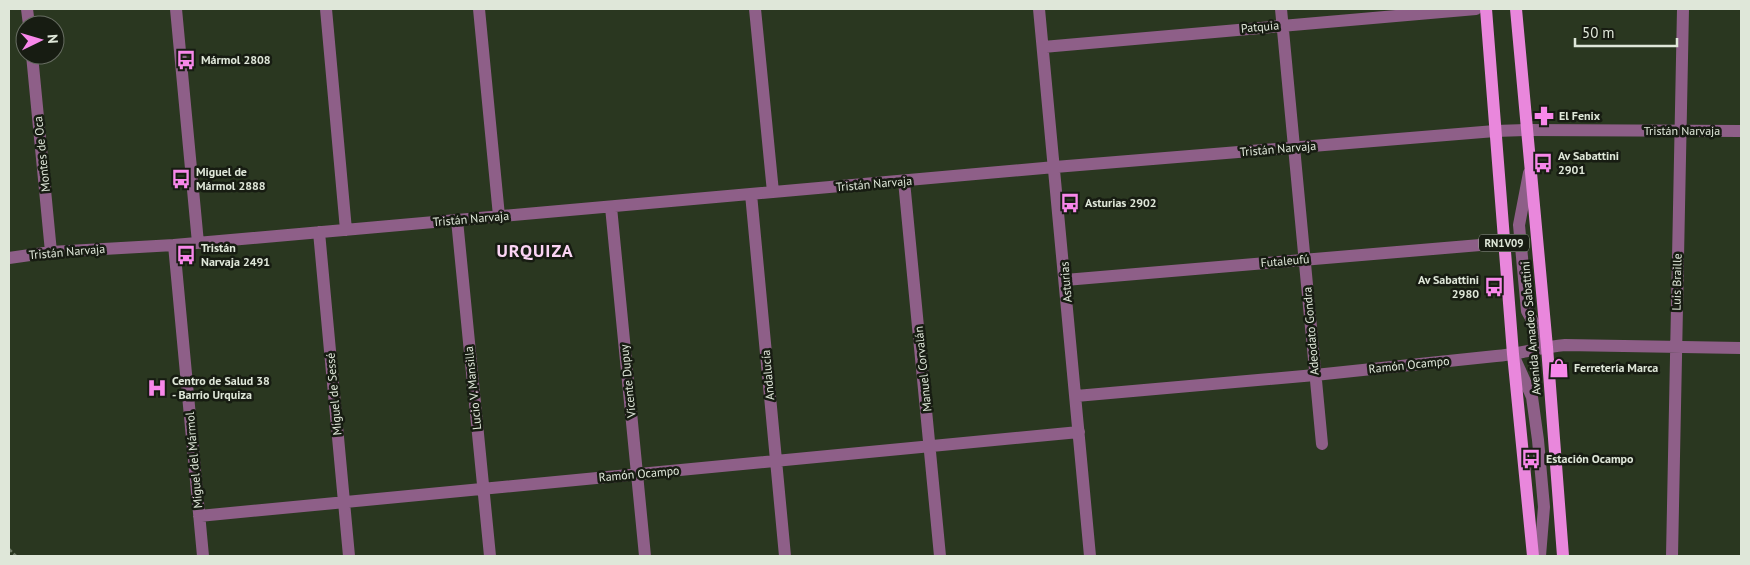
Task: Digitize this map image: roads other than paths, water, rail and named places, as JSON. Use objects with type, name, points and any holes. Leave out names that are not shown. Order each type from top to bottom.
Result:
[{"type":"main road","name":"Avenida Amadeo Sabattini","points":[[1486,9],[1513,354],[1533,556]]},
{"type":"main road","name":"Avenida Amadeo Sabattini","points":[[1516,9],[1564,556]]},
{"type":"street","points":[[176,9],[198,243]]},
{"type":"street","points":[[326,9],[346,230]]},
{"type":"street","points":[[479,9],[499,216]]},
{"type":"street","points":[[755,9],[773,192]]},
{"type":"street","name":"Asturias","points":[[1039,9],[1090,556]]},
{"type":"street","name":"Adeodato Gondra","points":[[1281,9],[1322,444]]},
{"type":"street","name":"Patquia","points":[[1043,46],[1476,9]]},
{"type":"street","name":"Luis Braille","points":[[1672,556],[1683,9]]},
{"type":"street","name":"Montes de Oca","points":[[33,65],[51,252]]},
{"type":"street","name":"Tristán Narvaja","points":[[9,258],[51,252],[174,245],[1055,167],[1495,132],[1526,130],[1741,132]]},
{"type":"street","name":"Manuel Corvalán","points":[[904,181],[940,556]]},
{"type":"street","name":"Andalucía","points":[[751,194],[785,556]]},
{"type":"street","name":"Vicente Dupuy","points":[[611,207],[645,556]]},
{"type":"street","name":"Lucio V. Mansilla","points":[[457,220],[490,556]]},
{"type":"street","name":"Miguel de Sessé","points":[[319,232],[349,556]]},
{"type":"street","name":"Futaleufú","points":[[1065,280],[1504,243]]},
{"type":"street","name":"Miguel del Mármol","points":[[174,245],[203,556]]},
{"type":"street","name":"Ramón Ocampo","points":[[1076,396],[1315,375],[1513,354],[1565,345],[1741,348]]},
{"type":"street","points":[[1513,354],[1532,397],[1538,440],[1544,507],[1540,556]]},
{"type":"street","name":"Ramón Ocampo","points":[[199,516],[1079,432]]},
{"type":"place","name":"Mármol 2808","points":[[186,60]]},
{"type":"place","name":"El Fenix","points":[[1544,116]]},
{"type":"place","name":"Av Sabattini 2901","points":[[1543,163]]},
{"type":"place","name":"Miguel de Mármol 2888","points":[[181,179]]},
{"type":"place","name":"Asturias 2902","points":[[1070,203]]},
{"type":"place","name":"Tristán Narvaja 2491","points":[[186,255]]},
{"type":"place","name":"Av Sabattini 2980","points":[[1494,287]]},
{"type":"place","name":"Ferretería Marca","points":[[1559,368]]},
{"type":"place","name":"Centro de Salud 38 - Barrio Urquiza","points":[[157,388]]},
{"type":"place","name":"Estación Ocampo","points":[[1531,459]]},
{"type":"district","name":"URQUIZA","points":[[535,251]]}]
